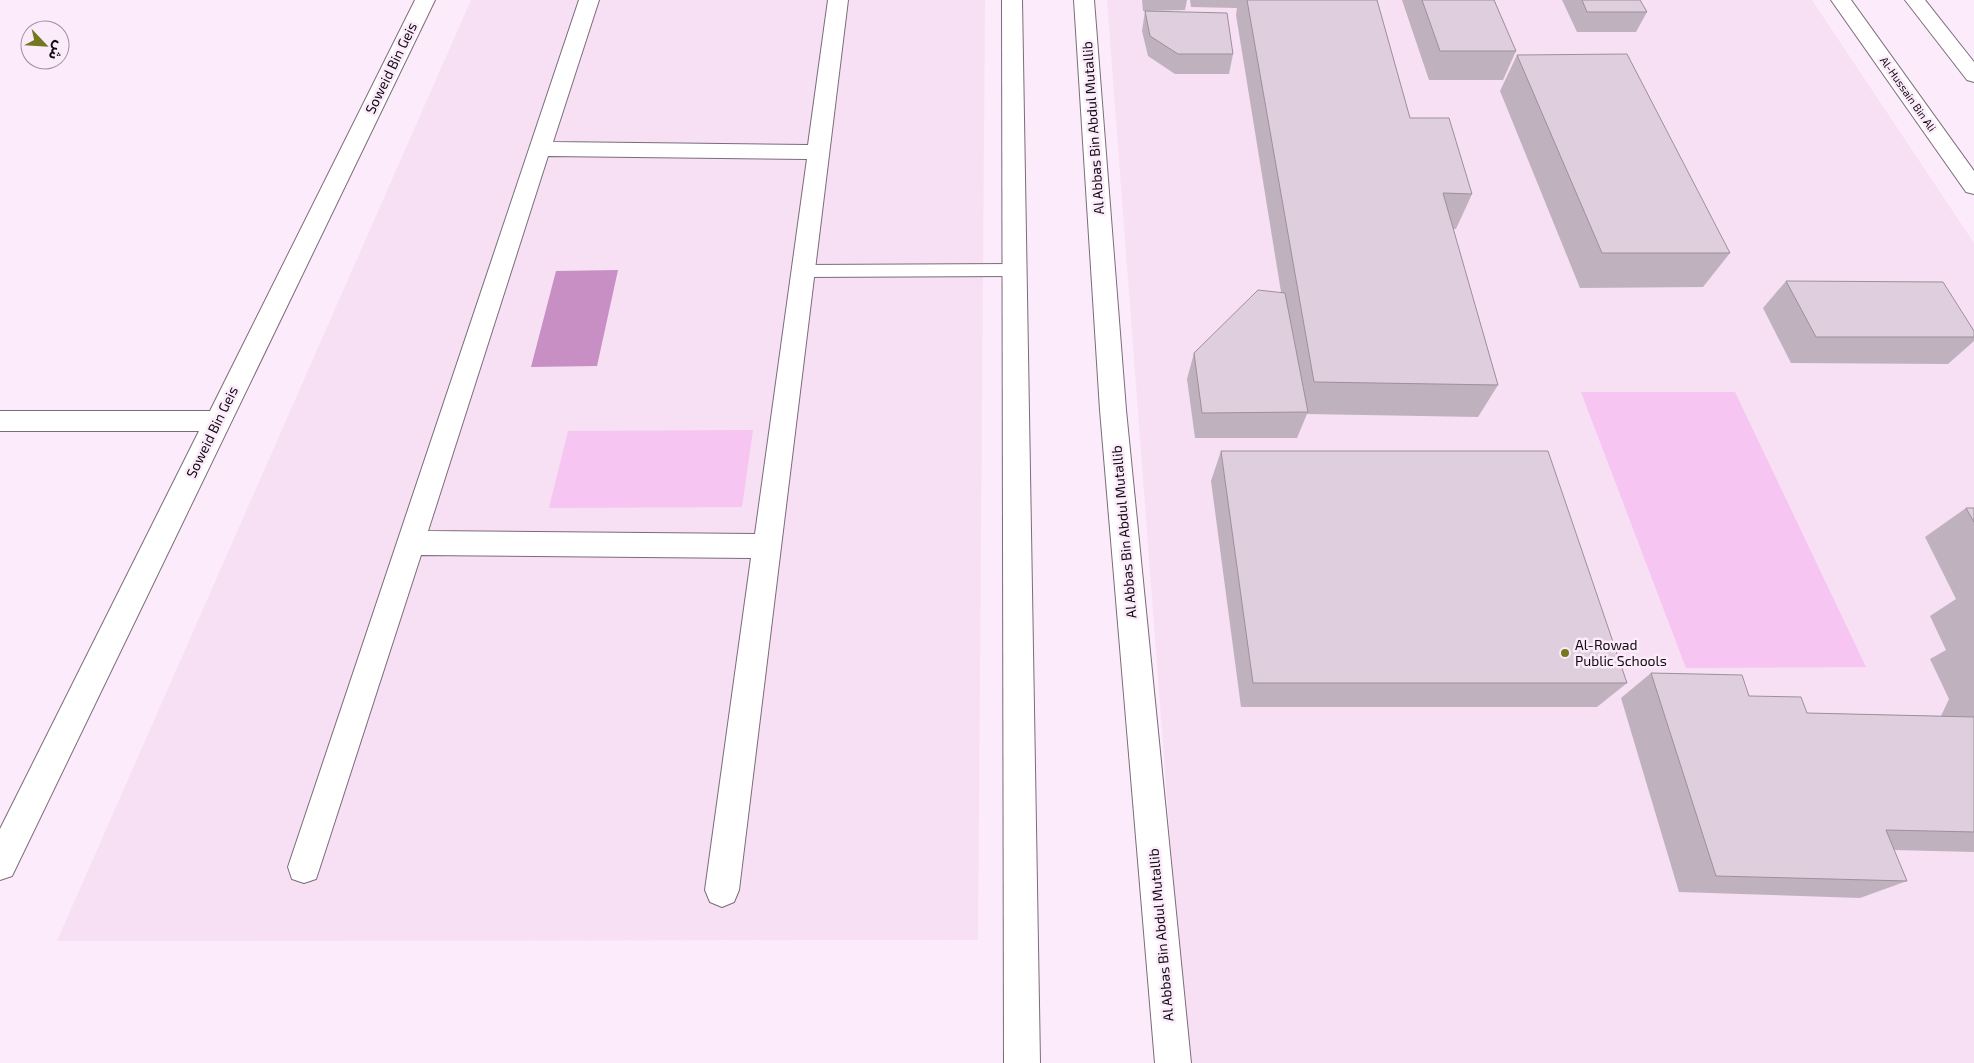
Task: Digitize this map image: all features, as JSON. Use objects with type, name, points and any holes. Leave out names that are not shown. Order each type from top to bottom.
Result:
[{"type":"street","name":"Soweid Bin Geis","points":[[0,864],[425,0]]},
{"type":"street","points":[[304,867],[542,149],[589,0]]},
{"type":"street","points":[[722,890],[838,0]]},
{"type":"street","points":[[1012,0],[1022,1063]]},
{"type":"street","name":"Al Abbas Bin Abdul Mutallib","points":[[1084,0],[1113,410],[1173,1063]]},
{"type":"street","name":"Al-Hussain Bin Ali","points":[[1841,0],[1974,188]]},
{"type":"street","points":[[1915,0],[1974,76]]},
{"type":"street","points":[[542,149],[818,152]]},
{"type":"street","points":[[0,421],[217,421]]},
{"type":"street","points":[[411,543],[767,546]]},
{"type":"lane","points":[[803,270],[1014,270]]},
{"type":"shaded area","points":[[471,0],[985,0],[978,940],[57,941]]},
{"type":"shaded area","name":"Al-Rowad Public Schools","points":[[1107,0],[1812,0],[1974,243],[1974,1063],[1187,1063]]},
{"type":"shaded area","points":[[618,270],[597,366],[531,367],[556,271]]},
{"type":"shaded area","points":[[1581,392],[1735,392],[1866,667],[1686,668]]},
{"type":"shaded area","points":[[753,430],[742,507],[549,508],[568,431]]},
{"type":"building","points":[[1247,0],[1377,0],[1410,118],[1449,118],[1472,194],[1443,193],[1498,385],[1314,382]]},
{"type":"building","points":[[1422,0],[1494,0],[1516,51],[1440,51]]},
{"type":"building","points":[[1582,0],[1640,0],[1647,12],[1587,12]]},
{"type":"building","points":[[1145,11],[1227,13],[1233,54],[1178,54],[1150,36]]},
{"type":"building","points":[[1627,54],[1730,253],[1602,253],[1517,55]]},
{"type":"building","points":[[1786,281],[1943,282],[1974,331],[1974,337],[1816,337]]},
{"type":"building","points":[[1258,290],[1285,293],[1308,412],[1202,413],[1194,353]]},
{"type":"building","points":[[1221,451],[1548,451],[1627,683],[1253,683]]},
{"type":"building","points":[[1966,508],[1974,508],[1974,522]]},
{"type":"building","points":[[1651,673],[1742,675],[1749,696],[1801,697],[1807,713],[1974,717],[1974,832],[1886,830],[1907,881],[1716,876]]},
{"type":"place","name":"Al-Rowad Public Schools","points":[[1565,653]]}]
